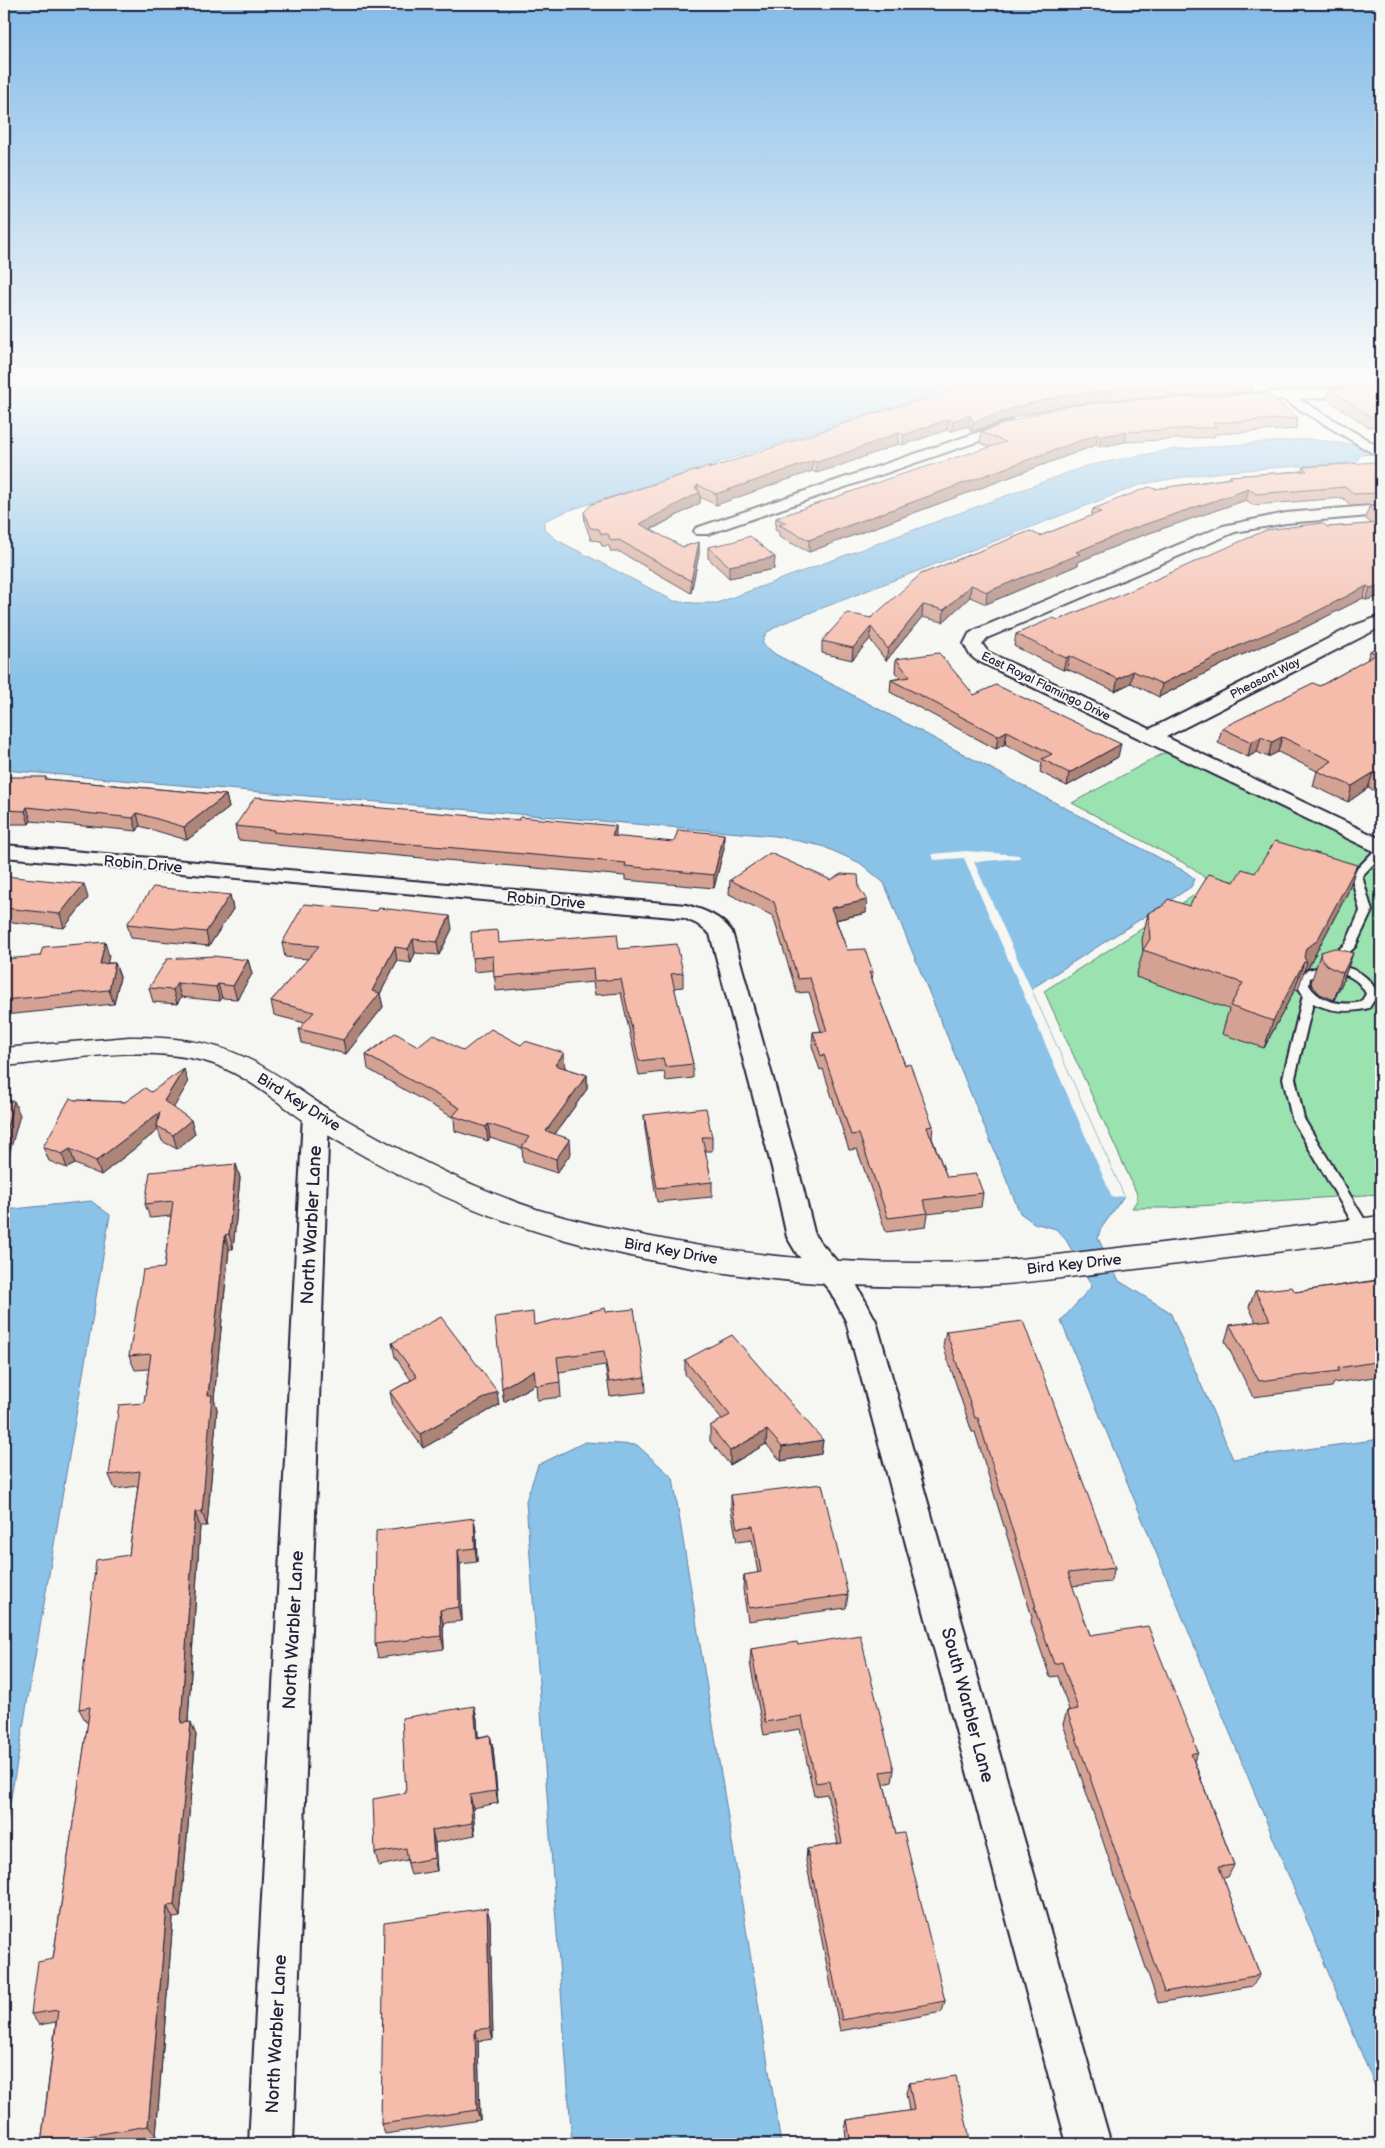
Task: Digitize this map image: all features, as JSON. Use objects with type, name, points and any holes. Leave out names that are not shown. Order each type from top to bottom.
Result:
[{"type":"street","points":[[702,531],[862,476]]},
{"type":"street","name":"East Royal Flamingo Drive","points":[[1381,510],[1294,516],[1229,529],[981,634],[975,638],[973,644],[976,651],[982,656],[1381,848]]},
{"type":"street","name":"Pheasant Way","points":[[1150,737],[1359,630],[1381,621]]},
{"type":"street","name":"Robin Drive","points":[[4,851],[686,912],[700,916],[714,924],[721,932],[725,942],[786,1168],[801,1237],[806,1247],[831,1272]]},
{"type":"street","name":"Bird Key Drive","points":[[4,1057],[130,1046],[171,1047],[202,1052],[240,1065],[271,1083],[316,1115],[425,1176],[486,1202],[553,1225],[629,1244],[698,1257],[831,1272],[919,1275],[992,1273],[1372,1229]]},
{"type":"street","name":"North Warbler Lane","points":[[271,2144],[316,1115]]},
{"type":"street","name":"South Warbler Lane","points":[[831,1272],[853,1300],[861,1322],[1089,2144]]},
{"type":"lane","points":[[1327,968],[1351,945],[1366,911],[1356,875],[1381,848]]},
{"type":"lane","points":[[1327,968],[1348,971],[1365,981],[1372,994],[1365,1005],[1347,1009],[1326,1005],[1309,995],[1303,985],[1305,976],[1313,970],[1327,968]]},
{"type":"lane","points":[[1309,995],[1289,1078],[1298,1119],[1372,1229]]},
{"type":"green space","points":[[1175,747],[1381,849],[1381,1194],[1167,1208],[1132,1208],[1137,1200],[1137,1194],[1044,991],[1201,891],[1206,879],[1193,868],[1072,803]]},
{"type":"water","points":[[4,476],[676,476],[570,510],[544,521],[544,529],[557,540],[674,601],[717,603],[1058,476],[1190,476],[1142,484],[781,624],[766,633],[762,643],[775,654],[1186,872],[1195,879],[1191,887],[1031,989],[1124,1196],[1100,1230],[1098,1238],[1119,1281],[1170,1312],[1233,1459],[1381,1439],[1381,2101],[1061,1321],[1092,1286],[1066,1240],[1056,1229],[1034,1223],[1020,1213],[884,883],[860,863],[822,846],[775,836],[4,770]]},
{"type":"water","points":[[91,1201],[110,1215],[4,1839],[4,1210]]},
{"type":"water","points":[[585,1442],[637,1445],[673,1478],[781,2144],[572,2144],[526,1501],[538,1465]]},
{"type":"pier","points":[[966,851],[1019,855],[1020,858],[974,862],[1124,1196],[1112,1197],[964,858],[934,860],[932,854]]},
{"type":"building","points":[[678,476],[768,476],[716,494],[698,485],[695,488],[700,492],[640,524],[683,547],[699,542],[691,581],[619,540],[611,541],[608,534],[601,534],[599,529],[590,528],[584,512],[592,504]]},
{"type":"building","points":[[983,476],[809,540],[779,525],[786,523],[776,518],[893,477]]},
{"type":"building","points":[[1230,476],[1381,476],[1381,493],[1354,494],[1346,487],[1256,494],[1249,489],[1137,527],[1076,552],[1080,554],[987,592],[971,585],[944,610],[923,605],[888,649],[871,627],[853,648],[822,641],[847,613],[871,618],[921,574],[1030,531],[1040,536],[1101,512],[1093,509],[1149,487],[1155,489],[1232,478]]},
{"type":"building","points":[[1381,505],[1381,518],[1369,507]]},
{"type":"building","points":[[1322,523],[1328,527],[1381,523],[1381,585],[1370,588],[1367,586],[1304,618],[1240,645],[1162,684],[1133,671],[1118,679],[1069,656],[1066,658],[1016,634],[1053,618],[1058,620],[1110,598],[1112,599],[1266,530]]},
{"type":"building","points":[[750,536],[775,557],[729,566],[708,547],[732,542]]},
{"type":"building","points":[[1381,645],[1381,776],[1373,773],[1352,786],[1317,771],[1332,761],[1282,737],[1272,742],[1261,737],[1251,742],[1222,728],[1313,683],[1320,686],[1377,654],[1370,651]]},
{"type":"building","points":[[939,653],[974,695],[996,685],[1121,744],[1069,773],[1042,759],[1052,754],[1007,731],[998,736],[891,680],[910,677],[896,659]]},
{"type":"building","points":[[4,777],[46,777],[45,779],[226,795],[184,827],[137,813],[133,818],[27,807],[25,811],[4,810],[4,804],[7,799],[4,799]]},
{"type":"building","points":[[255,797],[519,820],[520,817],[616,826],[612,836],[674,842],[678,830],[724,834],[714,875],[625,866],[626,863],[273,832],[274,830],[235,826]]},
{"type":"building","points":[[1275,841],[1357,865],[1317,941],[1306,948],[1304,957],[1307,963],[1304,962],[1273,1021],[1230,1006],[1243,983],[1143,950],[1150,939],[1148,913],[1163,906],[1168,899],[1189,906],[1209,874],[1234,882],[1242,869],[1255,873]]},
{"type":"building","points":[[770,853],[831,880],[841,874],[858,875],[859,888],[867,900],[831,908],[847,950],[865,949],[873,972],[869,972],[905,1065],[910,1064],[933,1126],[927,1127],[947,1177],[976,1174],[983,1193],[923,1200],[928,1213],[888,1218],[859,1134],[851,1135],[824,1055],[821,1056],[813,1032],[827,1031],[810,978],[798,979],[774,902],[730,880]]},
{"type":"building","points":[[4,876],[84,884],[60,914],[4,908]]},
{"type":"building","points":[[153,887],[230,895],[206,932],[127,924]]},
{"type":"building","points":[[304,904],[377,911],[379,908],[450,916],[437,942],[413,939],[408,949],[395,947],[372,991],[380,993],[343,1040],[299,1029],[314,1012],[271,1001],[319,946],[282,943]]},
{"type":"building","points":[[498,930],[499,943],[617,934],[619,949],[677,944],[683,973],[671,974],[693,1064],[665,1067],[663,1058],[639,1061],[621,979],[594,981],[593,968],[494,977],[493,956],[472,958],[471,932]]},
{"type":"building","points":[[105,942],[100,964],[115,963],[109,990],[4,1000],[4,959],[40,956],[43,947]]},
{"type":"building","points":[[1334,948],[1353,953],[1343,973],[1329,967],[1320,957],[1321,952]]},
{"type":"building","points":[[213,956],[248,960],[233,986],[218,984],[216,987],[177,983],[173,990],[149,988],[167,959]]},
{"type":"building","points":[[491,1029],[521,1045],[525,1041],[564,1053],[555,1065],[587,1075],[546,1131],[570,1139],[556,1159],[522,1147],[529,1137],[488,1124],[486,1127],[453,1116],[460,1108],[366,1055],[395,1033],[418,1046],[433,1034],[463,1051]]},
{"type":"building","points":[[184,1069],[164,1101],[191,1120],[173,1135],[157,1126],[160,1112],[96,1161],[70,1149],[62,1154],[43,1147],[70,1098],[75,1100],[125,1102],[145,1088],[151,1092]]},
{"type":"building","points":[[4,1101],[14,1101],[4,1138]]},
{"type":"building","points":[[706,1108],[712,1137],[702,1137],[712,1182],[657,1188],[644,1115]]},
{"type":"building","points":[[236,1164],[229,1234],[225,1235],[208,1395],[212,1395],[202,1512],[195,1512],[181,1723],[191,1722],[174,1905],[167,1906],[148,2126],[41,2144],[58,2010],[31,2014],[38,1962],[53,1959],[90,1707],[79,1709],[96,1560],[129,1555],[140,1471],[109,1475],[119,1405],[144,1403],[151,1354],[129,1356],[143,1270],[164,1268],[173,1201],[145,1204],[150,1172]]},
{"type":"building","points":[[1381,1280],[1381,1361],[1338,1368],[1339,1371],[1259,1381],[1230,1325],[1270,1320],[1255,1291],[1292,1287],[1295,1292]]},
{"type":"building","points":[[605,1308],[606,1312],[634,1309],[645,1377],[609,1382],[604,1351],[557,1357],[560,1382],[536,1386],[534,1370],[502,1388],[495,1317],[533,1312],[534,1325]]},
{"type":"building","points":[[441,1317],[497,1391],[420,1434],[390,1392],[417,1377],[392,1343]]},
{"type":"building","points":[[1023,1321],[1115,1568],[1068,1573],[1090,1635],[1148,1626],[1198,1752],[1191,1754],[1234,1865],[1219,1867],[1260,1975],[1164,1992],[1067,1711],[1078,1709],[1062,1662],[1054,1664],[1034,1607],[1036,1607],[978,1418],[975,1418],[946,1331]]},
{"type":"building","points":[[732,1335],[823,1440],[782,1447],[767,1430],[730,1451],[710,1426],[730,1415],[685,1360]]},
{"type":"building","points":[[822,1484],[848,1595],[749,1608],[744,1575],[761,1572],[753,1526],[737,1528],[731,1495]]},
{"type":"building","points":[[474,1518],[475,1548],[458,1550],[459,1607],[440,1610],[441,1636],[375,1644],[376,1531]]},
{"type":"building","points":[[860,1635],[894,1770],[881,1772],[896,1834],[904,1833],[945,2001],[842,2020],[807,1849],[842,1843],[829,1781],[816,1783],[802,1716],[765,1722],[751,1649],[797,1642],[798,1645]]},
{"type":"building","points":[[474,1706],[477,1738],[490,1735],[496,1791],[470,1795],[472,1823],[432,1830],[434,1858],[408,1863],[406,1848],[375,1853],[373,1799],[406,1793],[402,1718]]},
{"type":"building","points":[[487,1908],[490,2028],[475,2030],[477,2110],[381,2124],[384,1922]]},
{"type":"building","points":[[956,2076],[971,2144],[851,2144],[847,2120],[914,2110],[909,2083]]}]
